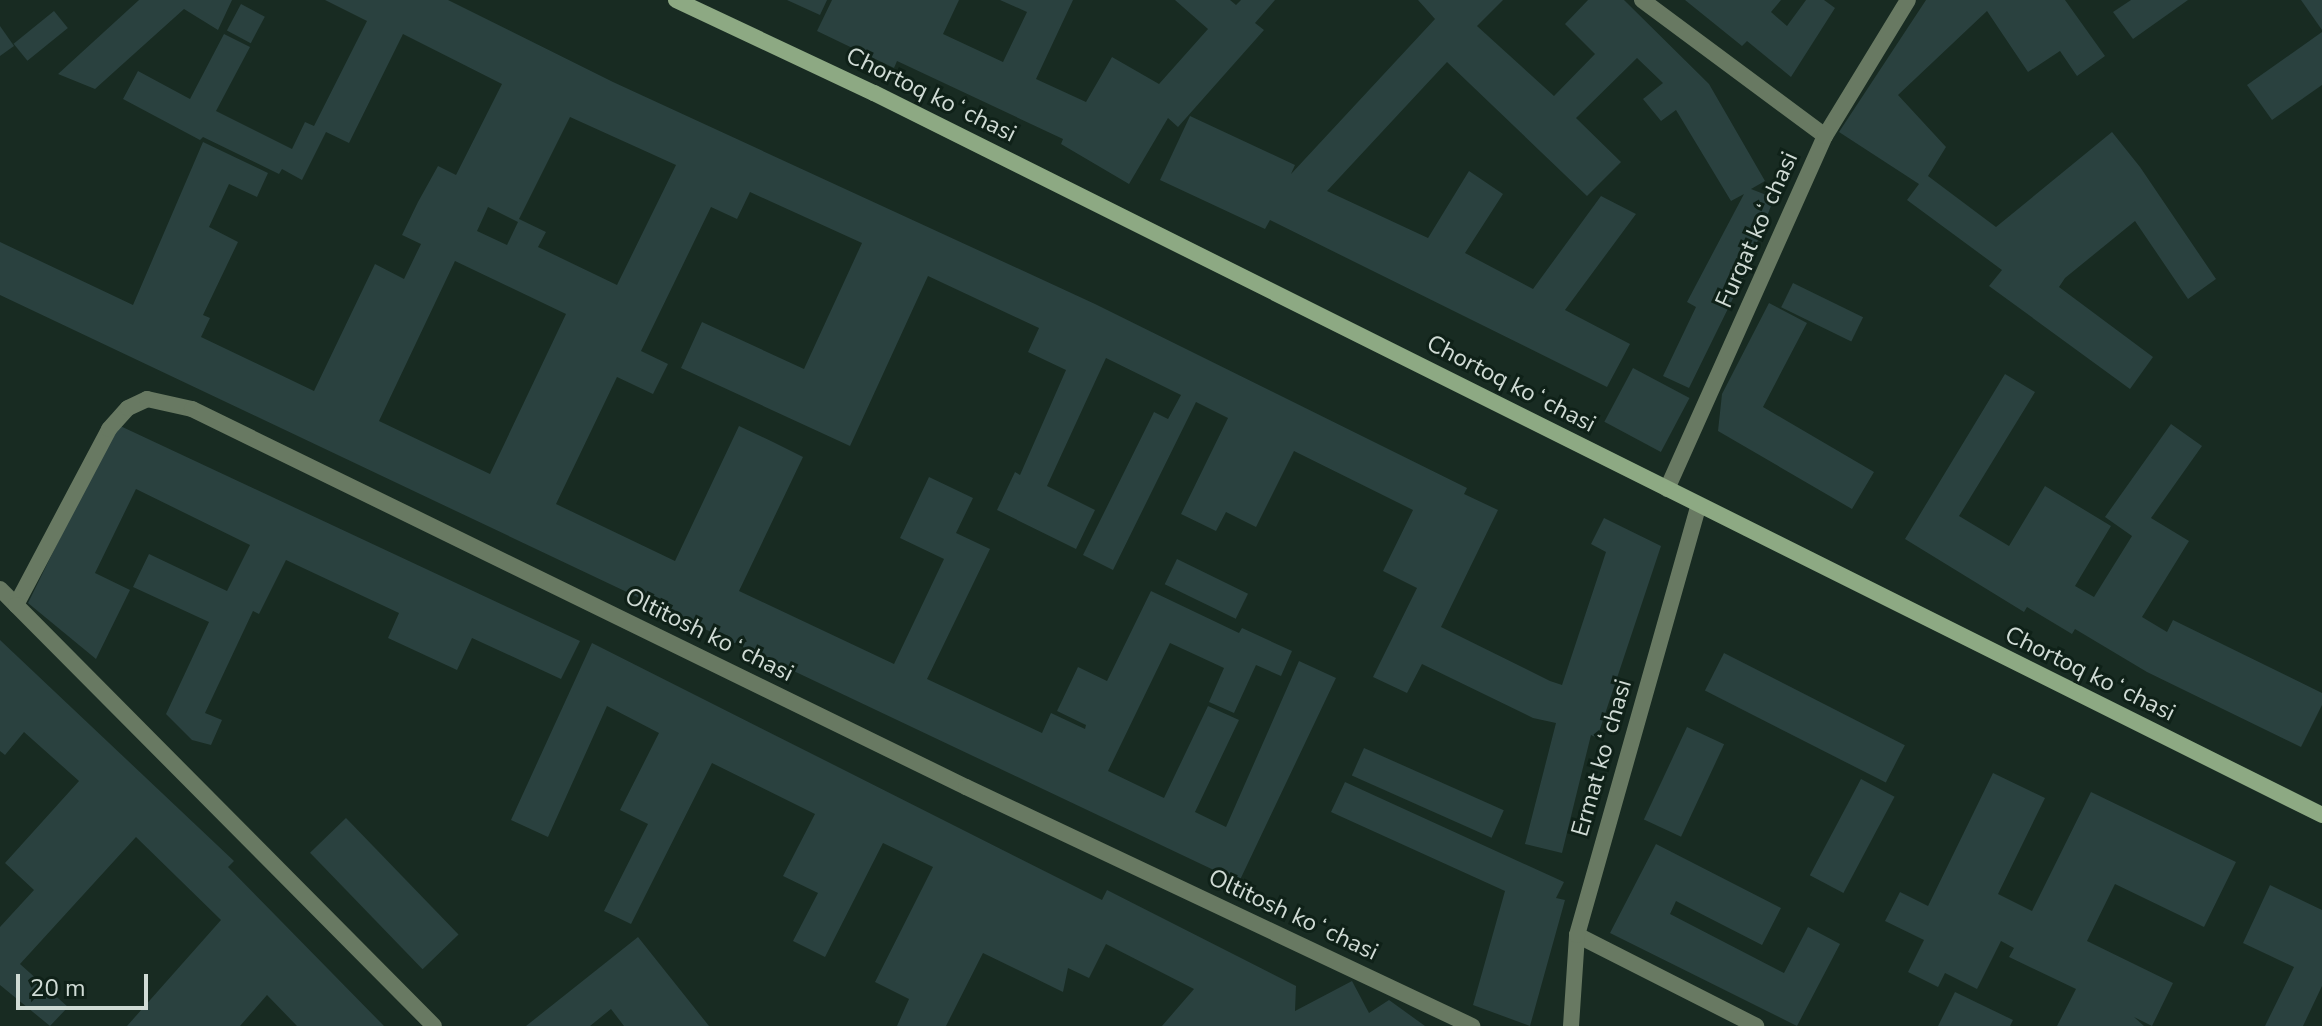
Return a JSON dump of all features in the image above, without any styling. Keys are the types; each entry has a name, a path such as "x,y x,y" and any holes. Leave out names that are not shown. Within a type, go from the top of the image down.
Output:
{"main road":[{"name":"Chortoq koʻchasi","path":"676,0 874,93 1698,507 2322,815"}],"street":[{"path":"1642,0 1825,136"},
{"name":"Furqat koʻchasi","path":"1667,489 1825,136 1908,0"},
{"name":"Oltitosh koʻchasi","path":"16,605 109,429 128,408 147,399 192,409 966,787 1472,1026"},
{"name":"Ermat koʻchasi","path":"1571,1026 1577,935 1698,507"},
{"path":"0,589 434,1026"},
{"path":"1577,935 1756,1026"}],"building":[{"path":"139,0 232,0 218,30 184,9 95,89 58,74"},
{"path":"325,0 448,0 613,82 1095,304 1467,488 1464,494 1498,510 1441,627 1550,681 1562,685 1606,552 1591,544 1604,518 1661,546 1597,738 1591,735 1562,853 1525,844 1556,723 1533,718 1422,664 1407,693 1373,677 1417,588 1383,571 1413,510 1294,451 1256,527 1226,512 1216,531 1181,514 1228,418 1196,402 1113,570 1083,555 1154,412 1168,419 1181,395 1106,358 1047,486 1095,510 1076,549 997,510 1015,472 1020,475 1066,370 1028,352 1039,328 928,276 850,446 681,368 702,322 804,369 862,243 750,192 737,219 711,207 641,351 668,364 653,394 617,377 556,504 675,561 739,426 773,442 803,457 739,591 894,664 944,559 900,538 929,477 973,498 956,533 990,549 927,679 1042,733 1051,713 1085,729 1086,725 1057,711 1078,667 1107,681 1151,591 1239,633 1242,628 1292,651 1281,676 1256,665 1234,713 1209,702 1224,668 1170,643 1108,771 1164,798 1208,706 1239,720 1195,812 1226,827 1299,661 1336,678 1239,882 0,295 0,242 133,305 203,142 268,173 257,197 229,184 209,227 238,242 203,315 210,318 201,337 314,391 375,264 404,279 421,244 402,235 418,202 438,166 456,175 502,84 403,34 349,143 326,132 302,180 282,169 279,174 203,137 200,140 123,99 138,71 190,99 224,34 250,47 216,111 292,149 305,122 314,126 367,21","holes":["570,117 676,165 617,285 538,247 546,232 519,219","488,207 518,222 507,245 477,231","455,261 566,314 490,474 379,421"]},
{"path":"787,0 827,0 820,15"},
{"path":"832,0 959,0 943,34 1003,62 1027,12 1000,0 1073,0 1036,79 1086,102 1112,57 1159,84 1208,29 1175,0 1230,0 1236,5 1241,0 1275,0 1255,23 1264,30 1178,127 1168,118 1129,184 1061,144 1063,139 897,61 894,68 817,31"},
{"path":"1418,0 1503,0 1477,26 1554,96 1595,54 1565,24 1588,0 1624,0 1709,84 1765,181 1751,189 1774,198 1745,274 1689,388 1663,376 1696,307 1687,302 1744,194 1731,201 1676,110 1661,121 1643,99 1663,83 1637,58 1576,118 1621,162 1587,196 1447,62 1327,191 1428,238 1469,171 1503,194 1465,253 1533,289 1601,196 1636,214 1565,310 1630,344 1607,387 1270,220 1265,229 1160,180 1190,116 1295,165 1291,174 1435,19"},
{"path":"1685,0 1781,0 1771,12 1787,26 1806,0 1824,0 1835,8 1791,77 1747,41 1742,46"},
{"path":"1926,0 2065,0 2105,56 2077,76 2060,51 2028,72 1987,11 1898,95 1946,147 1928,176 1996,227 2112,132 2140,167 2216,279 2188,299 2135,221 2065,278 2059,287 2153,357 2130,389 1989,286 2002,270 1907,200 1919,184 1839,132"},
{"path":"2131,0 2188,0 2133,39 2113,12"},
{"path":"2301,0 2322,0 2322,30"},
{"path":"241,4 265,17 251,43 227,30"},
{"path":"54,11 68,28 27,61 14,44"},
{"path":"0,26 14,46 0,56"},
{"path":"2322,32 2322,85 2272,120 2247,85"},
{"path":"1793,283 1863,317 1851,341 1781,307"},
{"path":"1769,303 1807,323 1763,407 1874,472 1852,509 1718,431 1722,394"},
{"path":"1633,368 1690,398 1661,452 1604,422"},
{"path":"2005,374 2035,392 1959,516 2009,546 2045,486 2111,526 2075,586 2094,597 2132,536 2105,517 2171,424 2202,446 2151,518 2189,541 2142,617 2167,632 2173,620 2322,693 2322,705 2301,747 2147,672 2075,629 2072,634 2027,607 2024,612 1905,539"},
{"path":"116,424 580,641 561,679 472,638 457,670 388,638 399,613 286,560 259,614 253,611 205,713 222,720 211,745 192,740 166,714 209,622 133,587 149,554 227,591 250,545 136,489 95,573 130,590 96,659 28,603"},
{"path":"1177,559 1248,594 1236,619 1165,584"},
{"path":"0,640 234,861 228,867 384,1026 297,1026 267,995 240,1026 127,1026 221,920 136,837 20,964 68,1007 50,1026 0,985 0,927 34,890 5,863 79,781 24,732 5,755 0,751"},
{"path":"592,643 1102,900 1107,890 1296,986 1295,1011 1352,981 1369,1013 1389,1000 1425,1026 1162,1026 1194,989 1106,944 1089,978 1068,968 1063,992 983,953 946,1026 897,1026 909,999 875,982 933,867 883,843 825,957 793,941 818,893 783,876 815,814 712,763 631,924 604,911 648,824 620,810 659,733 607,706 548,837 511,820"},
{"path":"1724,653 1905,745 1886,783 1705,690"},
{"path":"1687,727 1724,744 1681,837 1644,819"},
{"path":"1364,748 1504,810 1492,838 1352,775"},
{"path":"1993,773 2045,798 1998,894 2032,911 2091,792 2236,862 2204,927 2115,884 2087,941 2173,983 2152,1026 2134,1017 2144,1026 2057,1026 2076,989 2009,957 2014,948 2001,941 1977,989 1945,973 1938,987 1908,972 1924,940 1885,921 1900,892 1928,906"},
{"path":"1861,779 1895,797 1843,893 1810,875"},
{"path":"1345,782 1564,882 1556,898 1565,900 1530,1026 1473,1005 1505,891 1331,812"},
{"path":"346,818 459,935 423,969 310,853"},
{"path":"1656,844 1781,908 1762,945 1676,901 1670,914 1784,973 1808,927 1840,944 1797,1026 1610,933"},
{"path":"2270,885 2322,910 2322,986 2303,1026 2265,1026 2294,967 2243,943"},
{"path":"638,937 709,1026 624,1026 611,1009 590,1026 526,1026"},
{"path":"1955,992 2013,1020 2010,1026 1938,1026"}]}
